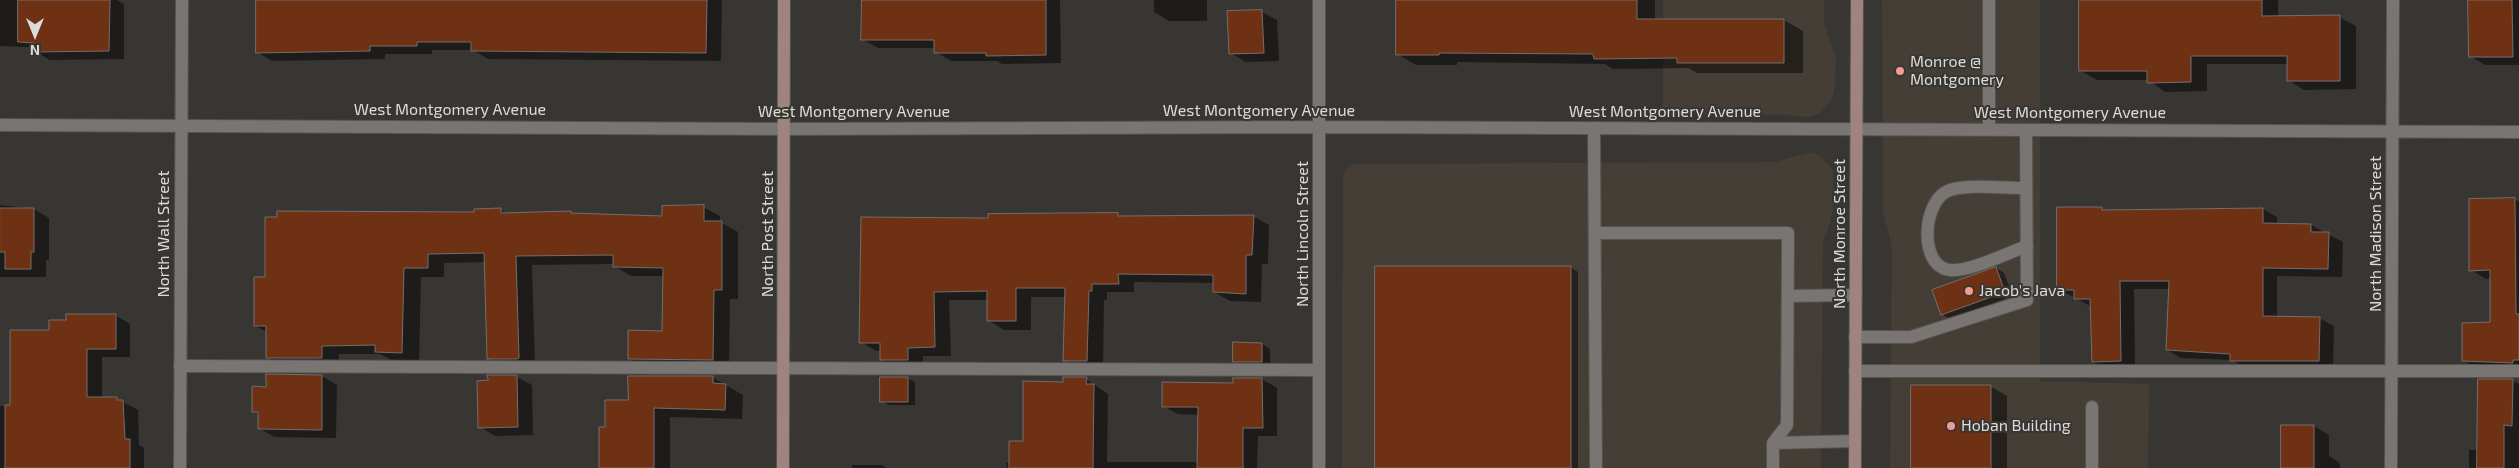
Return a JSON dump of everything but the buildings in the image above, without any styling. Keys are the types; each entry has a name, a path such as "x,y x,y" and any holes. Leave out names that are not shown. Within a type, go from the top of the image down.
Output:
{"main road":[{"name":"North Post Street","path":"783,468 784,0"},
{"name":"North Monroe Street","path":"1855,468 1857,0"}],"street":[{"name":"North Wall Street","path":"180,468 182,0"},
{"name":"North Lincoln Street","path":"1319,0 1319,468"},
{"path":"1989,0 1989,129"},
{"name":"North Madison Street","path":"2391,468 2393,0"},
{"name":"West Montgomery Avenue","path":"0,125 785,129 1319,127 2519,132"},
{"path":"1594,128 1596,468"},
{"path":"1855,337 1911,337 2027,300 2026,130"},
{"path":"2026,188 1948,191 1934,202 1928,217 1929,253 1936,264 1949,270 1962,269 2027,246"},
{"path":"1595,233 1788,233 1787,425 1773,443 1773,468"},
{"path":"1788,296 1856,295"},
{"path":"180,366 1319,370"},
{"path":"1855,371 2519,371"},
{"path":"2092,407 2092,468"},
{"path":"1773,443 1855,441"}],"shaded area":[{"path":"1663,0 1824,0 1824,23 1836,58 1835,87 1832,99 1819,114 1807,117 1787,115 1663,114"},
{"path":"1882,0 2040,0 2040,381 2149,384 2148,468 1890,468 1892,246 1883,213"},
{"path":"1812,152 1821,157 1833,170 1834,204 1828,230 1823,241 1821,468 1342,468 1343,181 1345,170 1352,164 1775,162"}],"place":[{"name":"Monroe @ Montgomery","path":"1900,71"},
{"name":"Jacob's Java","path":"1969,291"},
{"name":"Hoban Building","path":"1951,426"}]}
